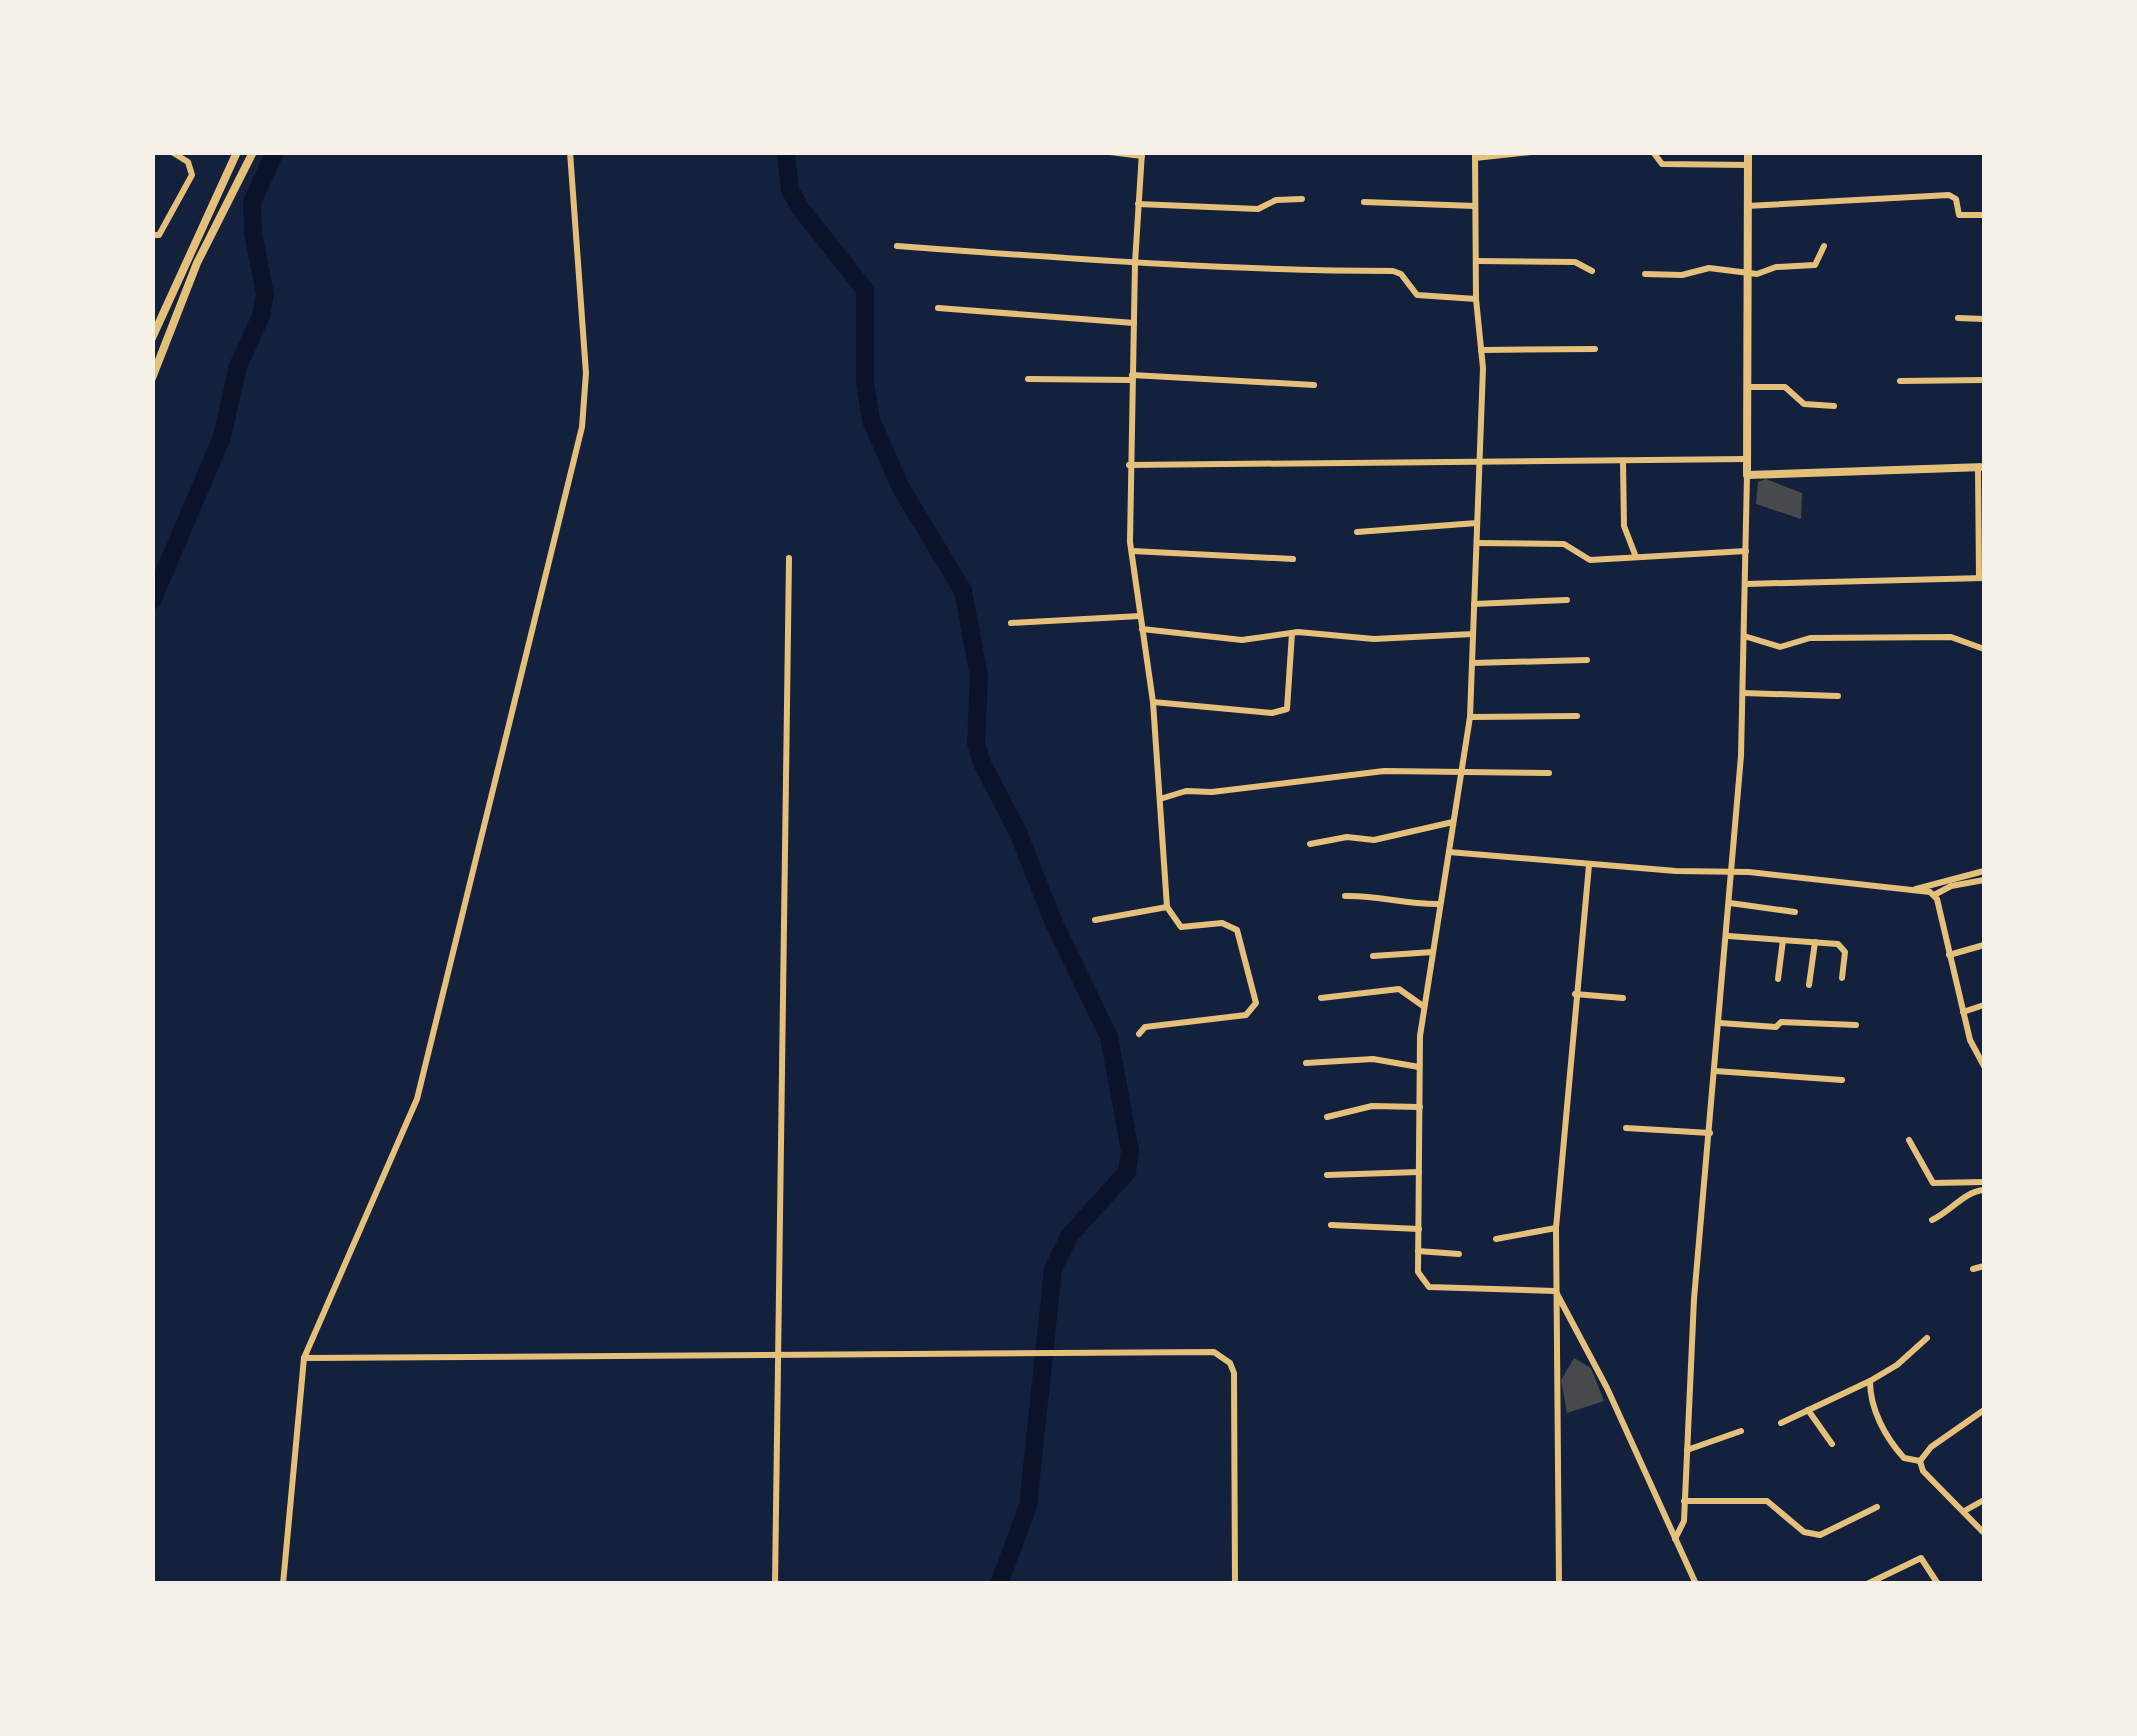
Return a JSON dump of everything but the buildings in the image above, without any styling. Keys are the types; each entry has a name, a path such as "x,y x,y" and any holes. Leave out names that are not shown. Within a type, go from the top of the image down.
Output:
{"street":[{"path":"152,235 159,235 170,222 190,181 188,162 172,152"},
{"path":"152,338 237,152"},
{"path":"152,378 197,263 252,152"},
{"path":"283,1584 304,1358 418,1099 582,426 586,373 570,152"},
{"path":"1110,152 1142,154 1132,378 1132,551 1153,702 1168,908 1182,926 1222,923 1238,930 1256,1008 1246,1016 1145,1027 1138,1034"},
{"path":"1531,152 1475,155 1480,465 1470,717 1424,1007 1418,1068 1419,1278 1429,1288 1555,1291 1565,1301 1696,1584"},
{"path":"1653,152 1662,164 1748,165"},
{"path":"1674,1539 1683,1530 1743,694 1748,152"},
{"path":"1748,206 1949,195 1956,200 1959,215 1984,215"},
{"path":"1138,204 1258,208 1276,200 1302,199"},
{"path":"1364,202 1475,206"},
{"path":"897,246 1135,263 1219,264 1254,271 1393,271 1401,274 1417,295 1476,299"},
{"path":"1646,274 1682,275 1710,268 1747,274 1815,265 1824,246"},
{"path":"1476,260 1574,262 1592,272"},
{"path":"938,308 1134,323"},
{"path":"1958,318 1984,318"},
{"path":"1481,350 1595,350"},
{"path":"1028,379 1132,378 1314,385"},
{"path":"1900,381 1984,380"},
{"path":"1747,387 1785,387 1804,404 1834,406"},
{"path":"1130,465 1480,465 1747,459"},
{"path":"1623,462 1624,526 1636,558"},
{"path":"1745,584 1981,578 1981,467 1747,475"},
{"path":"1357,532 1477,523"},
{"path":"1476,544 1561,544 1590,560 1746,551"},
{"path":"1132,551 1293,559"},
{"path":"776,1584 789,558"},
{"path":"1474,604 1567,600"},
{"path":"1012,623 1140,616"},
{"path":"1142,628 1242,640 1292,633 1374,639 1473,634"},
{"path":"1153,702 1272,713 1287,709 1292,633"},
{"path":"1744,636 1780,647 1810,638 1951,637 1984,649"},
{"path":"1472,663 1587,660"},
{"path":"1743,694 1838,696"},
{"path":"1470,717 1577,716"},
{"path":"1160,799 1186,791 1212,792 1384,771 1549,774"},
{"path":"1310,844 1347,837 1374,840 1454,822"},
{"path":"1449,852 1589,865 1732,872 1914,889 1934,895 1952,886 1984,880"},
{"path":"1558,1584 1556,1228 1589,865"},
{"path":"1914,889 1984,872"},
{"path":"1934,895 1970,1040 1984,1066"},
{"path":"1345,896 1376,896 1404,905 1440,904"},
{"path":"1730,903 1796,912"},
{"path":"1094,920 1168,908"},
{"path":"1728,936 1844,948 1842,978"},
{"path":"1778,979 1783,940"},
{"path":"1809,985 1815,942"},
{"path":"1950,954 1984,945"},
{"path":"1373,956 1433,952"},
{"path":"1321,998 1399,988 1424,1007"},
{"path":"1575,994 1622,998"},
{"path":"1963,1012 1984,1005"},
{"path":"1720,1022 1776,1028 1781,1022 1856,1025"},
{"path":"1306,1062 1373,1059 1418,1068"},
{"path":"1715,1072 1842,1080"},
{"path":"1327,1116 1372,1106 1420,1107"},
{"path":"1626,1128 1710,1133"},
{"path":"1909,1140 1933,1183 1984,1186"},
{"path":"1327,1175 1420,1172"},
{"path":"1932,1220 1984,1186"},
{"path":"1331,1225 1419,1230"},
{"path":"1496,1239 1556,1228"},
{"path":"1418,1251 1458,1254"},
{"path":"1973,1269 1984,1266"},
{"path":"1781,1422 1870,1381 1928,1338"},
{"path":"304,1358 1214,1352 1230,1364 1235,1584"},
{"path":"1870,1381 1876,1414 1894,1446 1904,1458 1920,1461 1930,1478 1984,1532"},
{"path":"1808,1410 1832,1444"},
{"path":"1920,1461 1932,1447 1984,1410"},
{"path":"1687,1450 1741,1431"},
{"path":"1684,1501 1760,1500 1810,1534 1820,1534 1877,1507"},
{"path":"1966,1510 1984,1500"},
{"path":"1867,1584 1921,1558 1938,1584"}],"waterway":[{"path":"152,601 222,437 238,366 261,316 265,294 253,233 252,202 275,152"},
{"path":"786,152 790,190 865,290 865,383 871,420 901,488 963,591 979,676 976,743 982,763 1018,832 1053,921 1109,1037 1130,1151 1127,1172 1070,1235 1053,1269 1028,1506 999,1584"}]}
